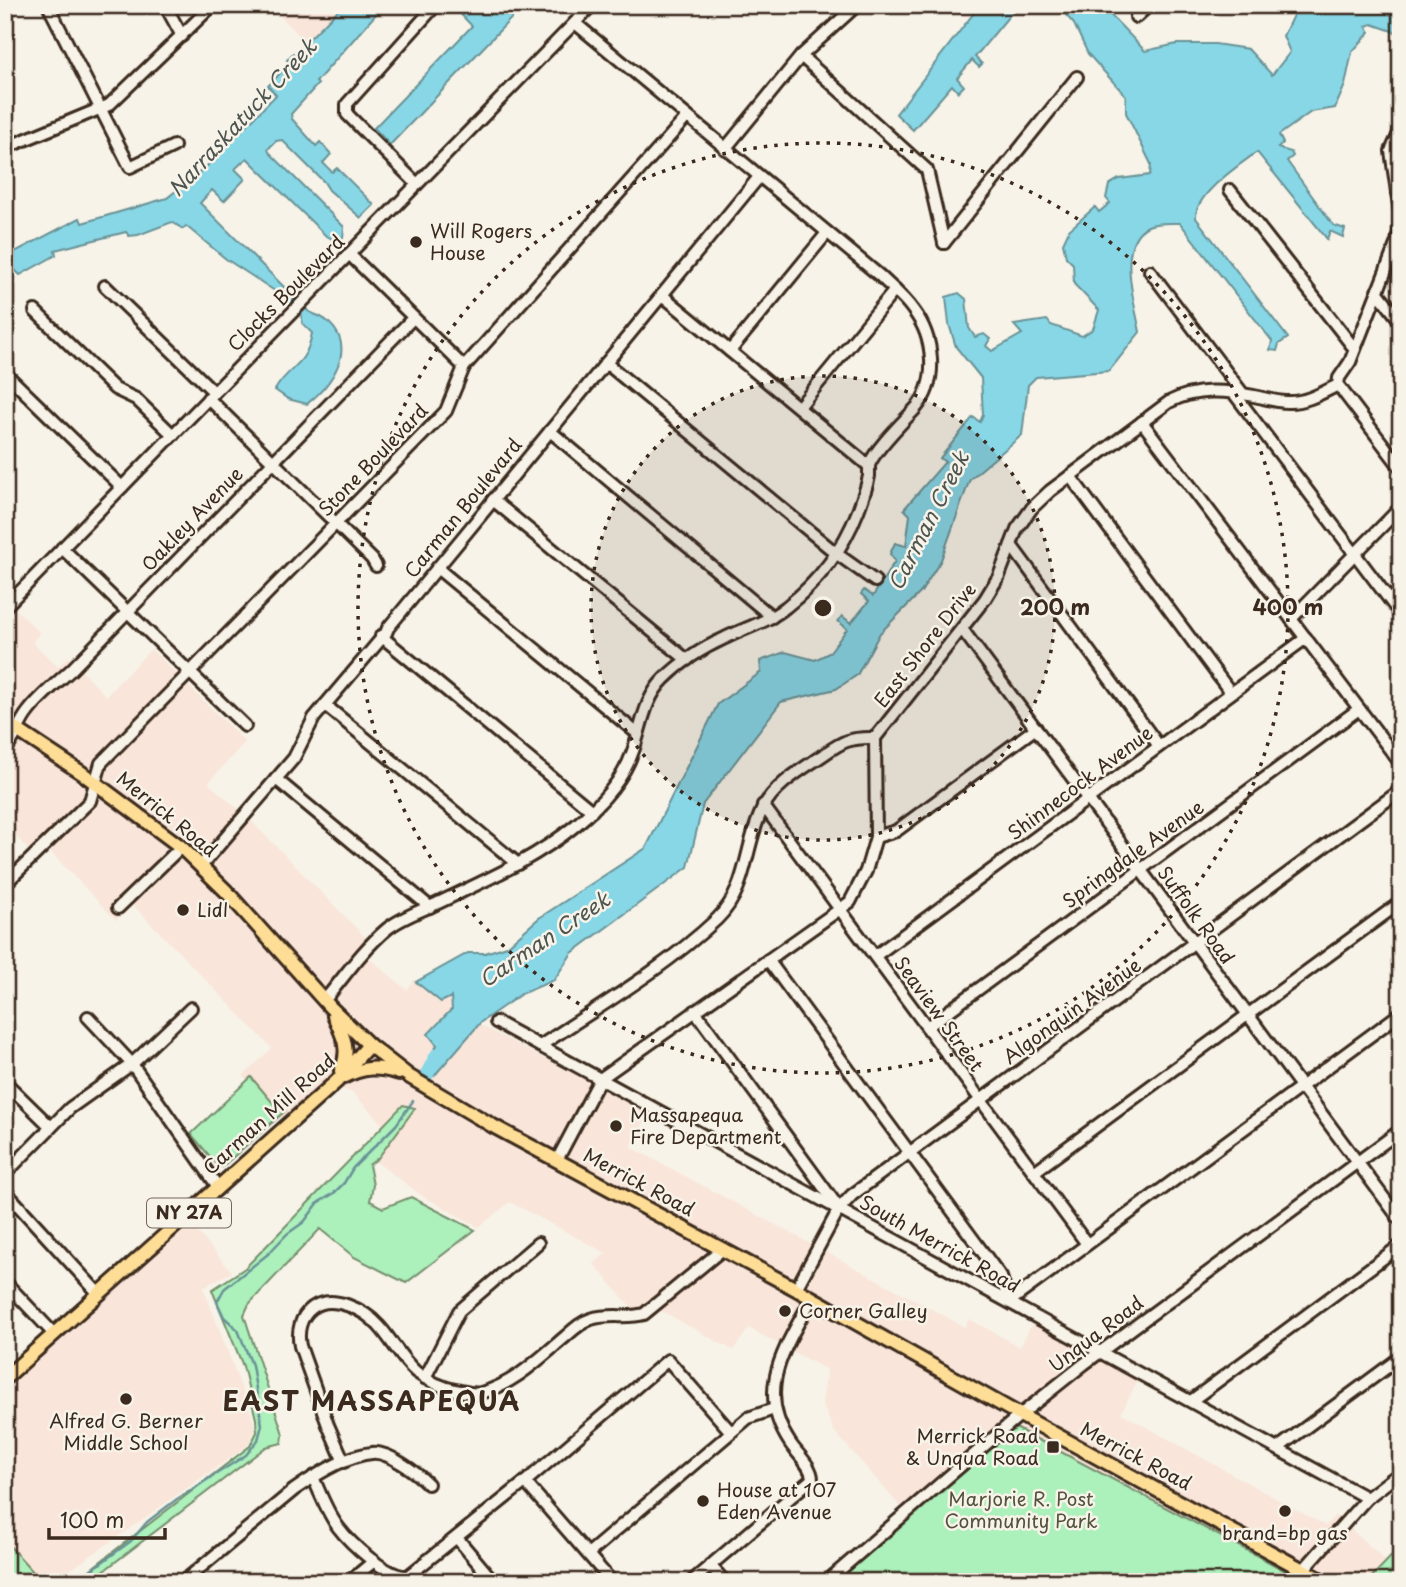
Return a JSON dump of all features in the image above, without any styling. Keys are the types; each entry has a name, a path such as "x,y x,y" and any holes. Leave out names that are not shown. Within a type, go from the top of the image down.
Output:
{"main road":[{"name":"Merrick Road","path":"5,722 18,728 95,782 202,865 327,1004 369,1045 410,1077 441,1097 796,1289 1325,1582"},
{"path":"327,1004 344,1036 347,1052 337,1081"},
{"name":"Carman Mill Road","path":"5,1378 337,1081 369,1045"},
{"path":"337,1081 361,1069 373,1067 410,1077"}],"street":[{"path":"48,5 130,167 174,146"},
{"path":"165,5 183,36"},
{"path":"5,148 115,101 213,5"},
{"path":"417,184 347,114 346,104 436,5"},
{"name":"Clocks Boulevard","path":"5,607 592,5"},
{"path":"726,149 801,56 857,5"},
{"path":"1136,17 1149,5"},
{"path":"327,1004 387,929 409,915 518,864 562,836 592,811 628,766 643,715 652,695 663,680 687,660 725,637 772,617 810,587 837,554 858,511 869,476 869,466 894,431 918,406 929,381 931,354 926,333 913,309 895,290 575,23"},
{"path":"801,56 927,170 944,243 1077,77"},
{"name":"Stone Boulevard","path":"5,884 90,801 101,763 446,411 464,367 687,117"},
{"path":"1401,129 1391,151 1400,228 1350,362 1338,384 1401,468"},
{"path":"1391,161 1401,174"},
{"name":"Carman Boulevard","path":"202,865 295,758 314,718 759,177"},
{"path":"1230,190 1354,348"},
{"path":"730,351 827,233"},
{"path":"349,254 464,367"},
{"path":"1150,271 1401,615"},
{"path":"105,286 272,462 372,559 376,566"},
{"path":"799,407 895,290"},
{"path":"1377,291 1401,322"},
{"path":"662,295 869,466"},
{"path":"35,310 115,389 136,399 173,435"},
{"name":"Oakley Avenue","path":"5,750 29,710 72,669 413,317"},
{"path":"606,363 837,554 875,581"},
{"path":"5,373 122,487"},
{"name":"East Shore Drive","path":"557,1160 600,1079 850,902 866,871 876,837 875,738 995,584 1017,529 1032,508 1070,476 1181,396 1194,392 1238,393 1292,402 1314,397 1338,384"},
{"path":"1142,422 1401,764"},
{"path":"550,431 772,617"},
{"path":"1070,476 1231,693"},
{"path":"493,500 687,660"},
{"path":"1291,619 1401,507"},
{"path":"1011,545 1160,746"},
{"path":"62,548 245,726"},
{"path":"437,568 638,734"},
{"name":"Suffolk Road","path":"962,629 1401,1222"},
{"path":"381,636 592,811"},
{"name":"Shinnecock Avenue","path":"875,956 1306,638"},
{"path":"325,705 518,864"},
{"name":"Springdale Avenue","path":"927,1027 1359,709"},
{"path":"876,837 896,831 1036,728"},
{"path":"540,1046 649,972 719,917 731,902 741,882 763,806 798,771 846,740 856,737 875,738"},
{"path":"276,779 430,907"},
{"name":"Algonquin Avenue","path":"796,1289 839,1209 852,1195 1401,790"},
{"name":"Seaview Street","path":"763,806 1087,1244"},
{"path":"118,908 181,847"},
{"path":"1034,1172 1401,902"},
{"path":"768,960 1002,1277 1009,1302 1401,1013"},
{"path":"5,1174 70,1108 132,1064 191,1008"},
{"path":"695,1011 839,1209"},
{"path":"88,1017 132,1064 218,1187"},
{"name":"South Merrick Road","path":"496,1022 1367,1497"},
{"path":"5,1082 51,1127"},
{"name":"Unqua Road","path":"826,1582 1020,1415 1100,1352 1401,1130"},
{"path":"5,1191 99,1294"},
{"path":"425,1378 459,1311 538,1243"},
{"path":"1191,1401 1401,1245"},
{"path":"344,1462 300,1346 299,1332 306,1314 318,1304 338,1302 364,1314 378,1324 414,1370 425,1378 452,1389 480,1394 517,1376 590,1319 605,1315 633,1317 644,1314 723,1249"},
{"path":"5,1282 54,1334"},
{"path":"691,1582 810,1482 813,1476 788,1441 774,1409 775,1382 780,1360 812,1298"},
{"path":"1278,1448 1401,1357"},
{"path":"313,1477 337,1525 374,1561 392,1574 408,1576 525,1482 668,1360 731,1432"},
{"path":"587,1554 748,1418 774,1409"},
{"path":"183,1582 293,1490 344,1462 373,1452 385,1455 428,1483"},
{"path":"1304,1569 1367,1497 1401,1472"},
{"path":"525,1482 612,1582"},
{"path":"457,1538 494,1582"},
{"path":"349,1582 374,1561"},
{"path":"710,1565 724,1582"}],"shaded area":[{"path":"269,5 281,5 285,9 289,5 343,5 306,42"},
{"path":"5,599 40,633 32,642 58,667 68,657 106,696 151,649 245,742 208,783 244,814 370,942 361,951 407,990 415,980 441,1002 451,996 452,1009 437,1045 435,1075 478,1024 649,1113 631,1147 965,1327 969,1319 1020,1347 1035,1318 1140,1376 1121,1413 1326,1526 1335,1515 1386,1561 1367,1582 1301,1582 1282,1569 908,1515 834,1431 822,1403 827,1370 749,1328 733,1350 660,1310 653,1301 637,1314 594,1264 606,1253 510,1202 479,1227 424,1197 364,1153 388,1130 353,1093 342,1089 331,1077 284,1121 243,1076 272,1048 133,905 116,920 40,841 30,851 5,825"},
{"name":"Alfred G. Berner Middle School","path":"182,1214 232,1272 203,1287 255,1430 247,1446 53,1582 5,1582 5,1372"}],"green space":[{"path":"251,1077 277,1108 285,1111 222,1167 218,1166 191,1134"},
{"path":"403,1105 415,1108 378,1158 369,1165 373,1185 370,1201 383,1208 411,1197 475,1230 406,1283 354,1257 320,1229 249,1304 244,1315 283,1434 282,1443 266,1447 89,1582 74,1582 250,1446 257,1432 256,1419 243,1366 212,1290 245,1268"},
{"name":"Marjorie R. Post Community Park","path":"1012,1426 1282,1569 1301,1582 831,1582"},
{"path":"5,1541 36,1575 28,1582 5,1582"},
{"path":"1401,1546 1401,1582 1367,1582"}],"water":[{"path":"343,5 384,5 291,114 292,119 316,146 320,142 331,154 323,163 332,172 337,168 374,205 361,218 329,190 282,140 276,141 268,149 269,152 344,227 343,238 334,240 325,235 247,158 235,169 245,179 224,201 212,190 200,203 308,311 325,319 336,332 341,343 338,366 325,387 307,404 288,399 275,390 306,353 312,333 302,323 302,316 281,295 226,259 186,226 183,229 172,222 138,235 129,236 126,232 55,250 56,255 20,275 15,270 5,276 5,257 80,218 82,223 167,198 207,166 276,95 268,86 290,63 287,60 293,53 297,56 308,44 306,42"},
{"path":"452,5 524,5 390,145 374,128 472,26"},
{"path":"980,5 1018,5 975,57 982,64 979,67 972,60 957,78 964,86 958,92 952,85 913,130 896,114"},
{"path":"1057,5 1101,5 1145,51 1177,44 1215,44 1248,49 1272,75 1290,52 1283,36 1298,5 1401,5 1401,34 1372,24 1366,26 1370,32 1352,52 1345,85 1335,108 1311,112 1279,135 1283,143 1278,148 1291,152 1293,156 1287,161 1333,225 1345,229 1343,237 1330,231 1327,239 1257,152 1219,181 1197,209 1196,218 1288,338 1279,344 1277,351 1270,350 1272,341 1180,223 1151,225 1138,234 1132,245 1130,274 1140,332 1109,371 1036,377 1028,385 1022,435 970,479 941,560 921,592 880,633 857,675 836,689 781,702 703,804 688,867 572,953 554,980 521,994 481,1022 434,1076 424,1068 437,1045 428,1034 452,1009 451,997 441,1002 416,982 468,953 485,953 507,946 539,918 646,848 718,704 761,672 760,661 785,652 815,660 829,653 847,629 838,621 842,616 851,623 869,601 861,594 864,590 873,596 895,561 890,554 895,543 906,546 910,515 904,509 945,462 940,458 973,417 980,422 983,415 981,378 956,347 949,324 946,297 959,293 966,299 969,328 975,337 984,334 990,339 986,346 992,351 1022,334 1014,325 1047,320 1051,325 1082,336 1093,329 1099,310 1074,284 1073,264 1066,257 1063,243 1069,230 1095,207 1099,212 1110,203 1106,198 1109,185 1119,179 1150,175 1151,164 1126,113 1126,96 1088,54 1074,24"}],"waterway":[{"name":"Carman Creek","path":"425,1078 437,1055"},
{"name":"Carman Creek","path":"81,1582 90,1571 131,1541 147,1522 177,1499 246,1455 258,1440 262,1425 252,1365 238,1330 224,1317 217,1302 224,1289 268,1254 287,1234 304,1222 319,1202 333,1194 344,1183 353,1168 396,1125 413,1101"}],"place":[{"name":"Will Rogers House","path":"416,242"},
{"name":"Lidl","path":"183,910"},
{"name":"Massapequa Fire Department","path":"616,1126"},
{"name":"Corner Galley","path":"785,1311"},
{"name":"Alfred G. Berner Middle School","path":"126,1399"},
{"name":"Merrick Road & Unqua Road","path":"1053,1447"},
{"name":"House at 107 Eden Avenue","path":"703,1501"},
{"name":"brand=bp gas","path":"1285,1511"}],"district":[{"name":"EAST MASSAPEQUA","path":"372,1402"}],"water label":[{"name":"Narraskatuck Creek","path":"243,118"}]}
